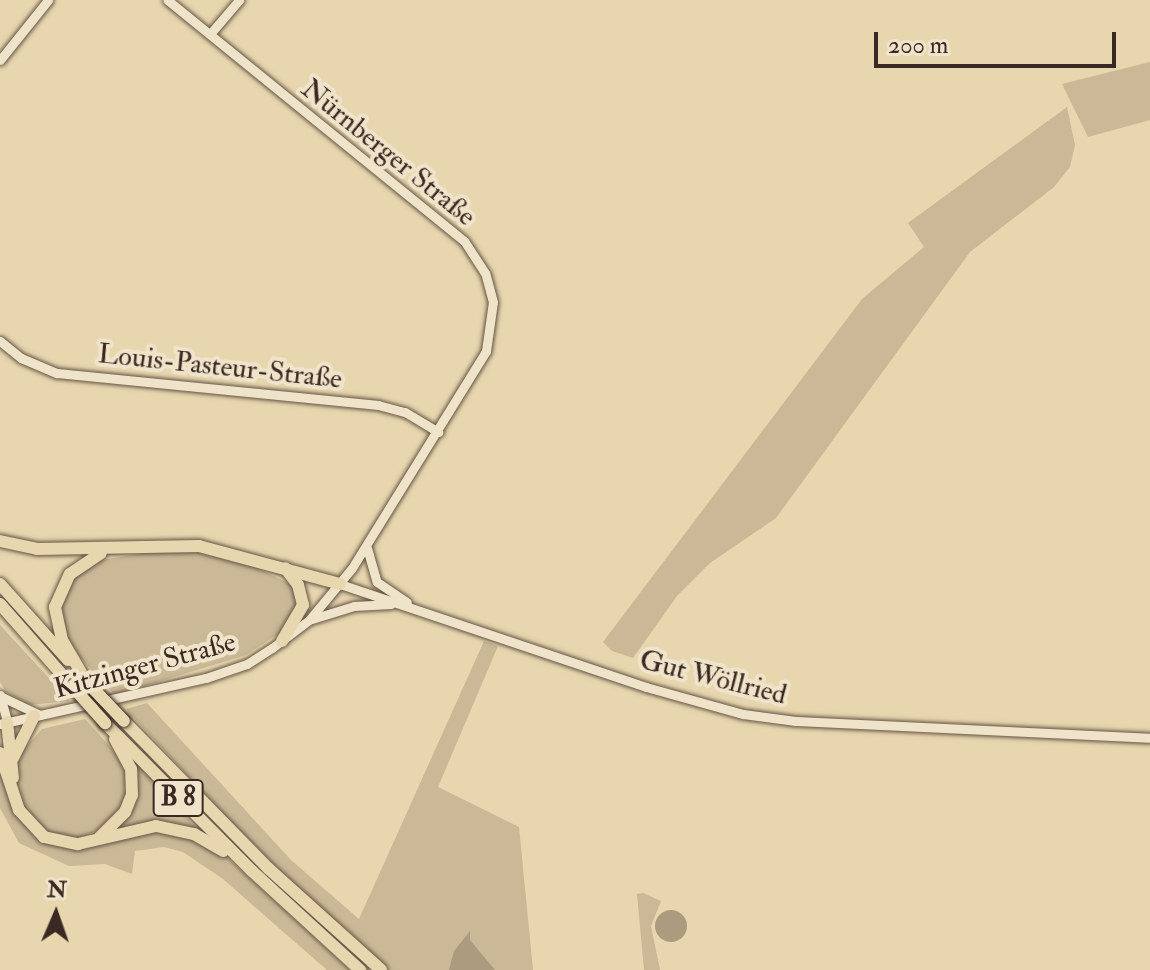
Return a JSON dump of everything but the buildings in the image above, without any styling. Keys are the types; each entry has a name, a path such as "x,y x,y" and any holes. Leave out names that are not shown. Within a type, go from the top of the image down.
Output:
{"highway":[{"path":"0,541 37,549 199,546 340,584"},
{"path":"86,681 58,631 57,596 79,564 111,549"},
{"path":"282,641 303,605 298,585 285,568"},
{"name":"B 8","path":"0,584 86,681 269,869 381,970"},
{"name":"B 8","path":"0,604 105,723 252,871 360,970"},
{"path":"12,761 37,716"},
{"path":"4,723 12,761 14,794"},
{"path":"95,840 115,824 132,795 131,769 105,723"},
{"path":"0,753 14,794 30,827 44,837 78,844 136,829 176,828 212,844 252,871"}],"street":[{"path":"0,60 48,0"},
{"name":"Nürnberger Straße","path":"167,0 446,225 480,264 493,302 486,351 367,546 340,584"},
{"path":"210,34 239,0"},
{"name":"Louis-Pasteur-Straße","path":"0,341 21,358 57,373 378,405 405,412 438,432"},
{"path":"367,546 377,582 427,613"},
{"path":"340,584 427,613"},
{"name":"Kitzinger Straße","path":"4,723 219,674 254,660 309,620 340,584"},
{"path":"309,620 354,606 398,603"},
{"name":"Gut Wöllried","path":"427,613 743,714 796,721 967,726 1150,738"},
{"path":"1,696 37,716"},
{"path":"1,696 4,723"}],"shaded area":[{"path":"1150,62 1150,120 1088,137 1062,84"},
{"path":"1067,107 1075,145 1070,167 1054,187 970,252 776,518 710,563 677,596 633,658 612,651 603,642 862,299 924,247 908,223"},
{"path":"158,551 199,553 257,568 292,585 299,604 288,627 246,655 115,695 66,642 57,615 64,587 95,561"},
{"path":"0,625 70,701 28,705 6,692 0,682"},
{"path":"484,641 498,646 438,787 519,827 533,970 388,970 275,870 126,709 147,703 291,860 359,919"},
{"path":"85,719 123,761 128,784 124,804 107,827 76,839 45,832 27,815 17,791 17,757 42,729"},
{"path":"128,752 200,833 176,826 106,835 126,813"},
{"path":"0,768 15,812 41,840 71,849 137,832 173,830 220,851 350,970 327,970 223,879 183,852 164,847 135,851 132,874 105,864 69,866 19,843 0,808"},
{"path":"643,893 661,901 651,926 660,970 644,970 637,894"},
{"path":"671,910 682,915 687,926 682,937 671,942 660,937 655,926 660,915"},
{"path":"470,931 470,940 495,970 449,970 454,951"}]}
